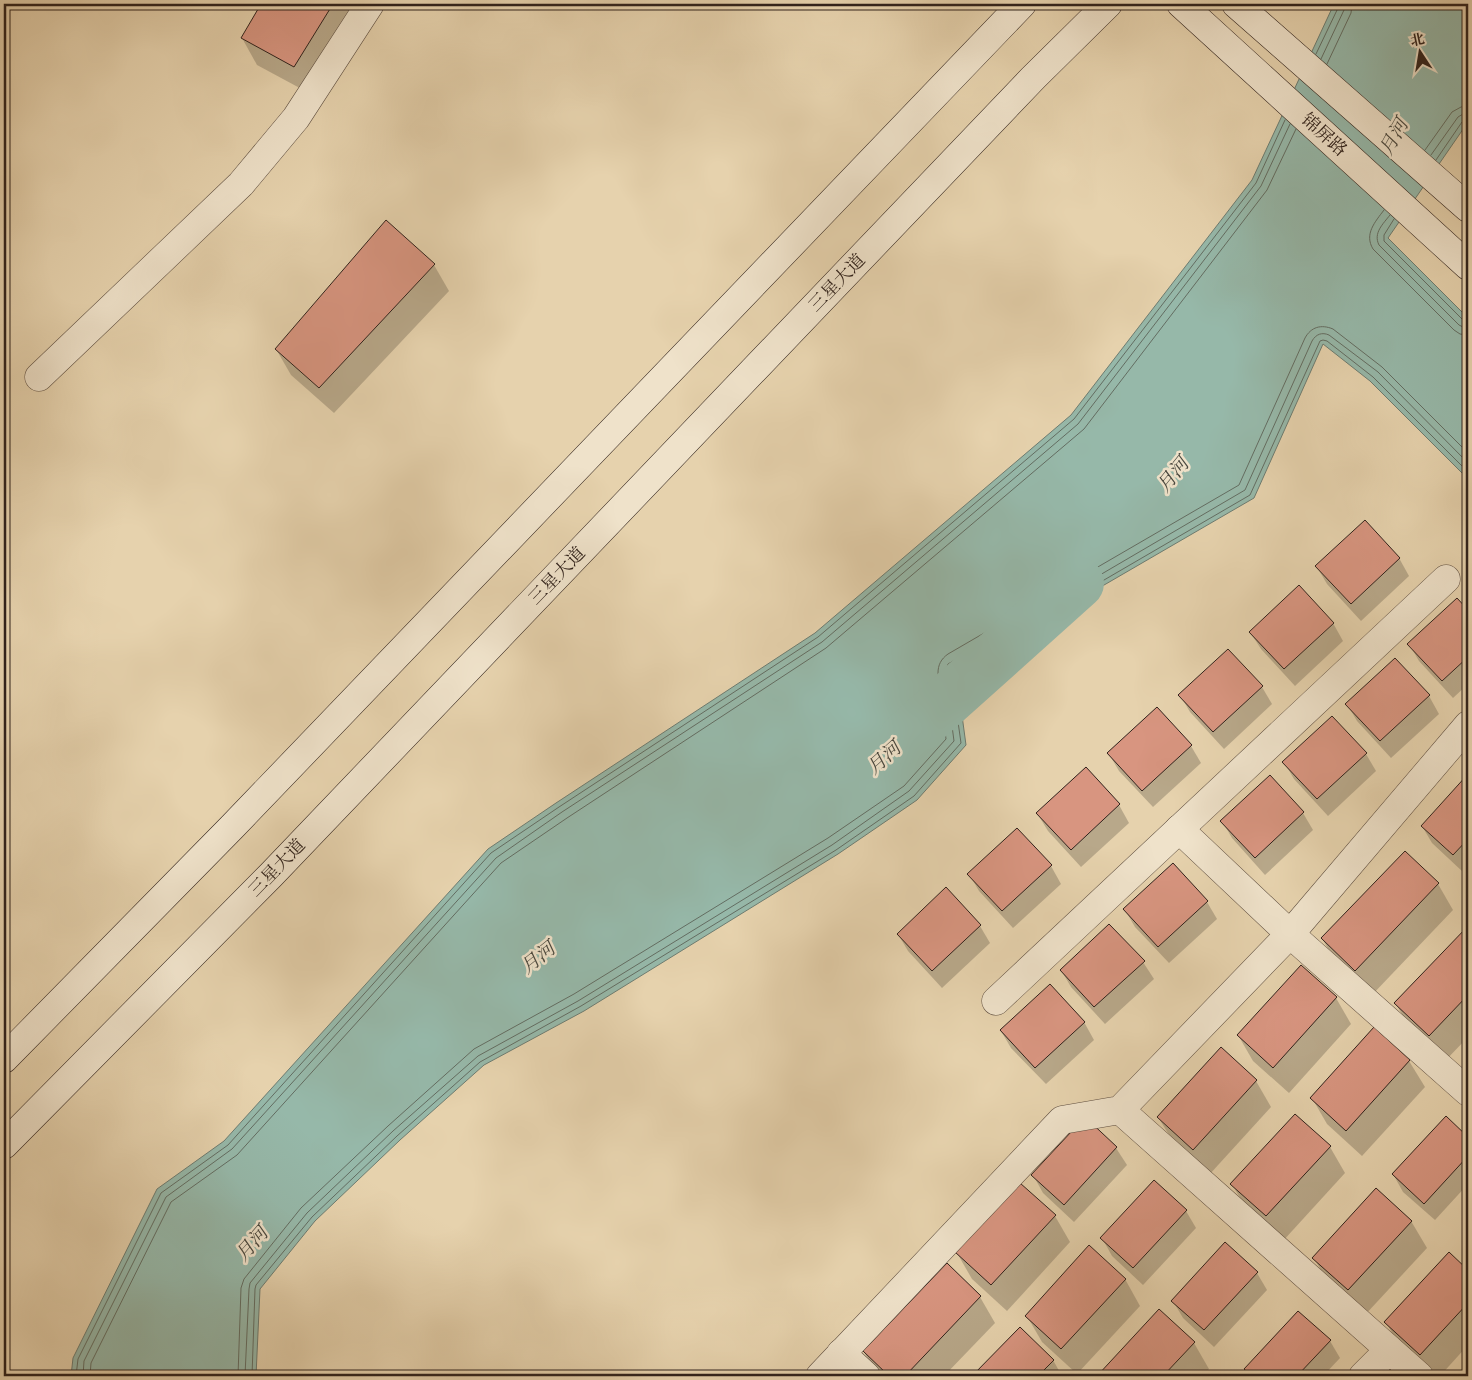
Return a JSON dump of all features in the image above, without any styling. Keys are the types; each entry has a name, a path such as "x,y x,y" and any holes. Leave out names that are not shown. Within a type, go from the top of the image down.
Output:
{"street":[{"path":"39,377 241,184 296,118 370,4"},
{"path":"4,1059 239,820 1022,4"},
{"name":"三星大道","path":"4,1145 272,875 1019,92 1108,4"},
{"name":"锦屏路","path":"1181,4 1468,266"},
{"path":"1236,4 1464,205"},
{"path":"996,1001 1446,579"},
{"path":"820,1376 1062,1120 1120,1110 1290,934 1468,725"},
{"path":"1180,829 1290,934 1468,1092"},
{"path":"1120,1110 1419,1376"},
{"path":"1364,1376 1389,1350"},
{"path":"841,1354 866,1376"}],"water":[{"path":"1334,4 1468,4 1468,122 1388,238 1468,318 1468,479 1370,381 1323,344 1254,498 956,671 966,745 917,800 838,854 584,1011 484,1065 400,1140 315,1221 260,1289 256,1376 71,1376 73,1358 157,1189 224,1141 488,849 815,633 1071,415 1252,180"}],"building":[{"path":"261,4 333,4 294,67 241,38"},
{"path":"386,220 435,264 319,388 275,349"},
{"path":"1365,520 1400,558 1351,604 1315,566"},
{"path":"1299,585 1334,623 1284,669 1249,632"},
{"path":"1457,598 1468,610 1468,657 1442,681 1407,644"},
{"path":"1228,649 1263,686 1213,732 1178,695"},
{"path":"1395,658 1430,695 1380,741 1345,704"},
{"path":"1157,707 1192,745 1142,791 1107,753"},
{"path":"1332,716 1367,753 1317,799 1282,762"},
{"path":"1086,767 1120,804 1071,850 1036,813"},
{"path":"1468,774 1468,839 1453,855 1421,826"},
{"path":"1270,775 1304,812 1255,858 1220,821"},
{"path":"1017,828 1052,865 1002,911 967,874"},
{"path":"1405,851 1439,883 1355,971 1321,938"},
{"path":"1173,863 1208,901 1158,947 1123,909"},
{"path":"946,887 981,925 932,971 897,934"},
{"path":"1109,924 1145,961 1094,1007 1060,970"},
{"path":"1468,926 1468,995 1429,1036 1394,1003"},
{"path":"1301,965 1337,997 1273,1068 1237,1035"},
{"path":"1050,984 1085,1022 1035,1068 1000,1030"},
{"path":"1374,1027 1410,1060 1346,1131 1310,1098"},
{"path":"1221,1047 1257,1080 1193,1150 1157,1117"},
{"path":"1295,1114 1331,1146 1266,1216 1230,1184"},
{"path":"1446,1116 1468,1137 1468,1156 1424,1204 1392,1174"},
{"path":"1085,1117 1117,1147 1064,1205 1031,1175"},
{"path":"1154,1180 1187,1210 1133,1268 1100,1238"},
{"path":"1020,1183 1056,1215 991,1285 955,1252"},
{"path":"1376,1188 1412,1221 1348,1290 1312,1258"},
{"path":"1225,1242 1258,1272 1204,1330 1171,1301"},
{"path":"1089,1245 1126,1279 1061,1349 1025,1316"},
{"path":"1449,1252 1468,1270 1468,1303 1420,1355 1384,1322"},
{"path":"947,1263 981,1296 905,1376 889,1376 863,1351"},
{"path":"1159,1309 1195,1342 1163,1376 1097,1376"},
{"path":"1298,1311 1331,1340 1297,1376 1252,1376 1244,1369"},
{"path":"1020,1327 1054,1360 1038,1376 972,1376"}],"waterway":[{"name":"月河","path":"905,738 1078,583"}]}
